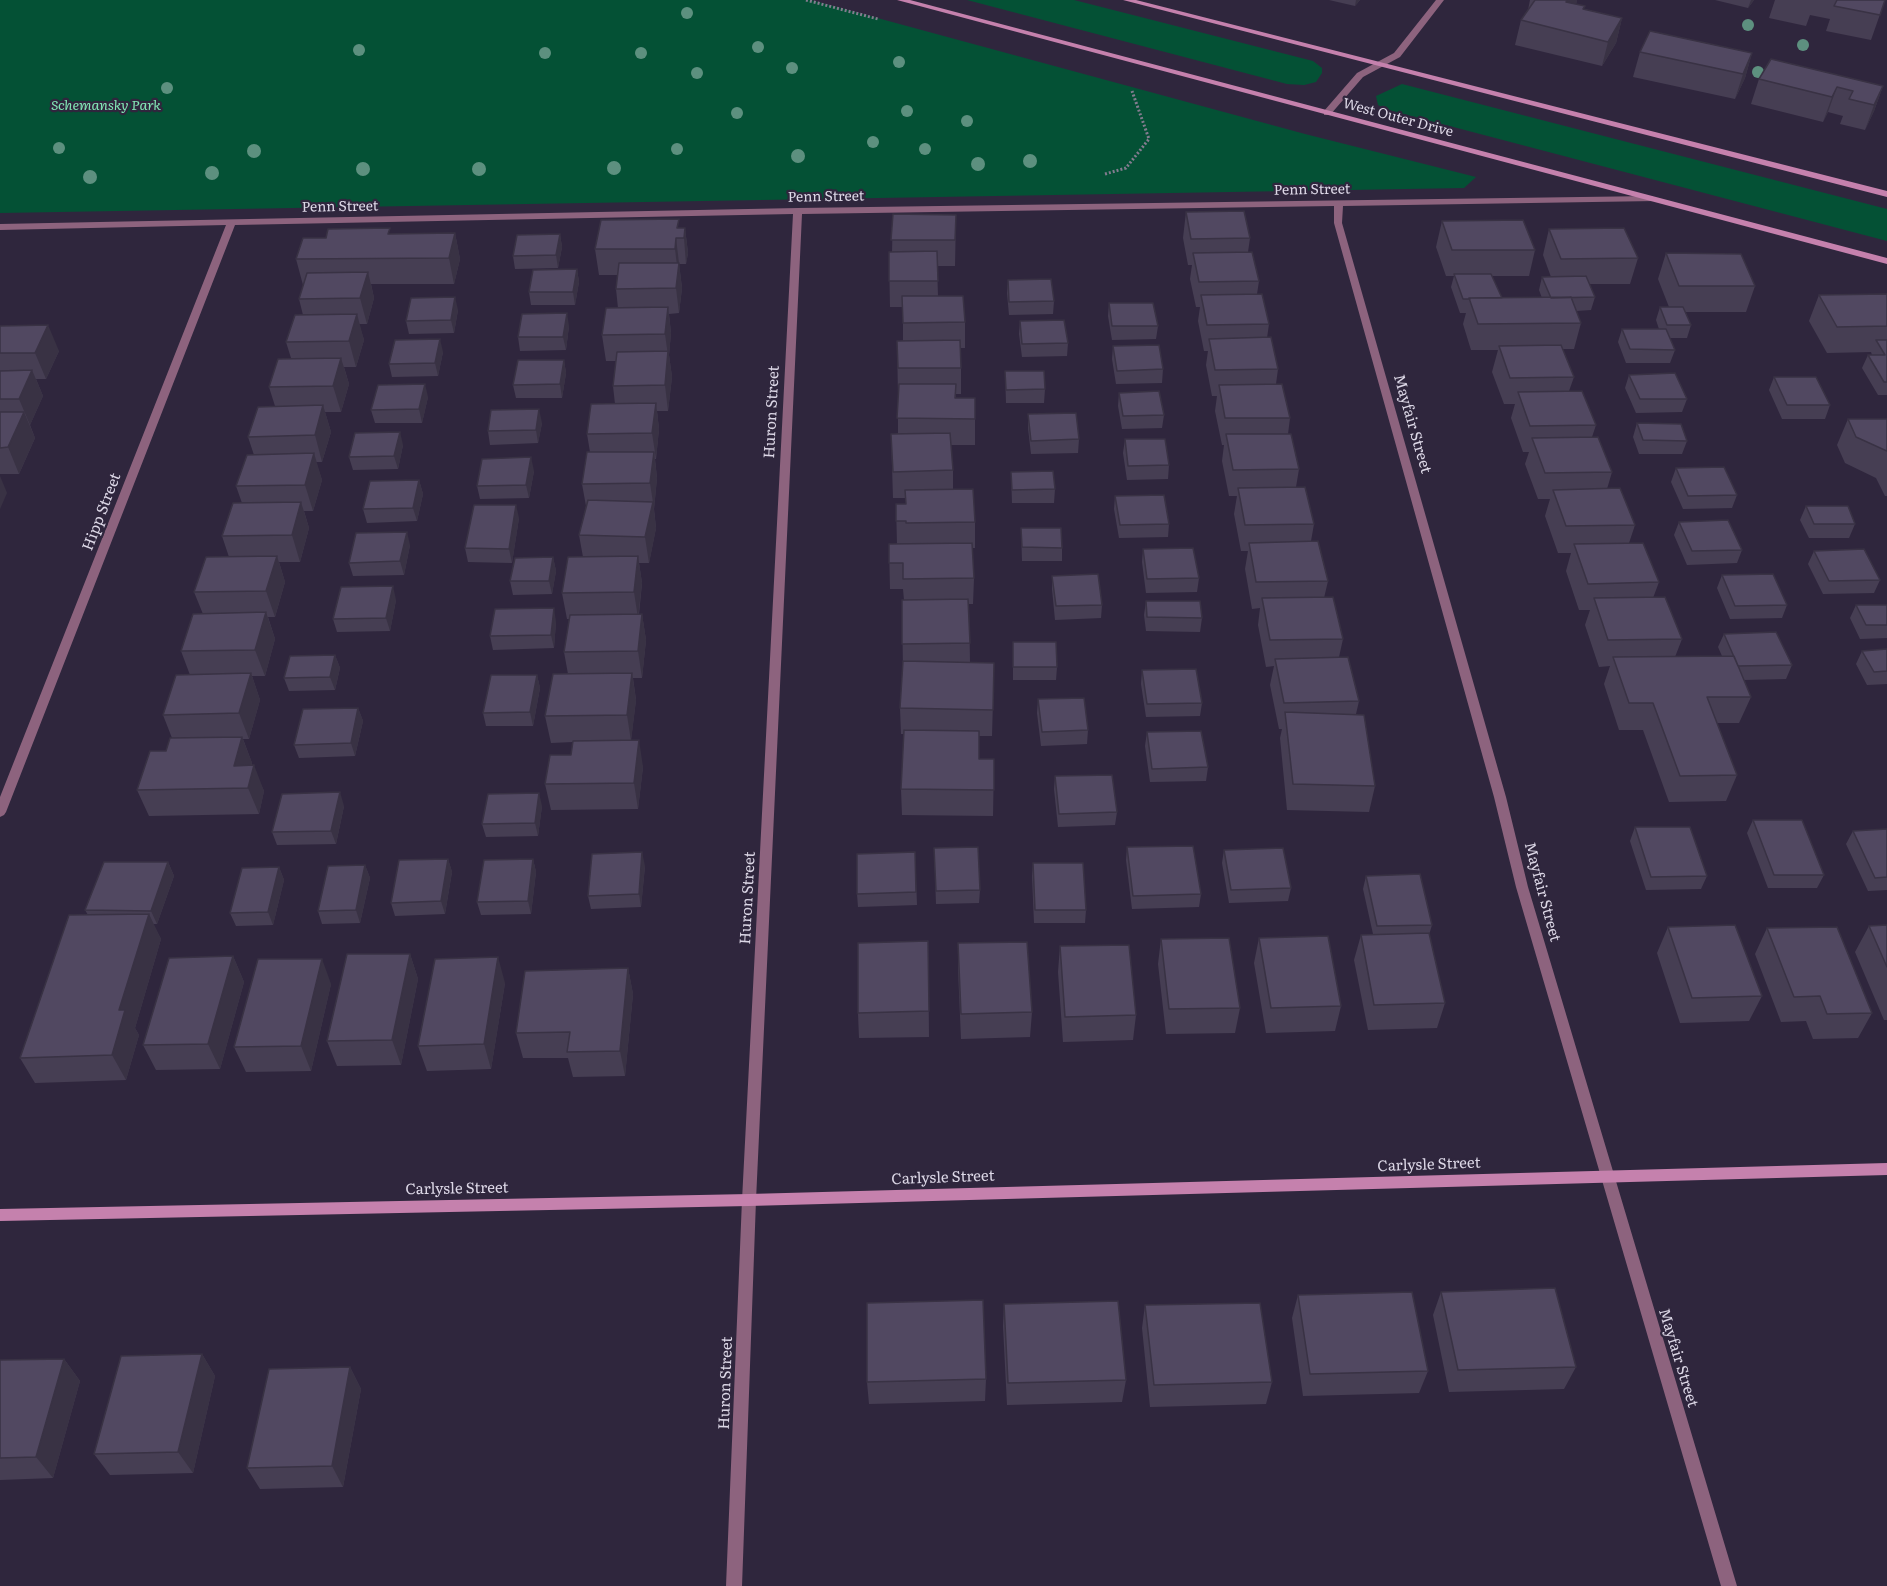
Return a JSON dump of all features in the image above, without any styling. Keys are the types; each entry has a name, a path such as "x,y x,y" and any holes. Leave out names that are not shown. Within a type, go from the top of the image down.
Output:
{"main road":[{"name":"West Outer Drive","path":"902,0 1887,261"},
{"path":"1127,0 1887,194"},
{"name":"Carlysle Street","path":"0,1215 749,1200 1887,1169"}],"street":[{"path":"1327,113 1360,75 1397,55 1440,0"},
{"name":"Penn Street","path":"0,227 798,211 1652,200"},
{"name":"Mayfair Street","path":"1339,203 1338,223 1500,797 1522,887 1729,1586"},
{"name":"Huron Street","path":"734,1586 749,1200 798,211"},
{"name":"Hipp Street","path":"0,812 231,223"}],"path":[{"path":"1095,178 1126,168 1149,139 1130,86"}],"green space":[{"name":"Schemansky Park","path":"0,0 811,0 1305,134 1476,177 1464,188 0,213"},
{"path":"967,0 1074,0 1313,61 1322,68 1322,73 1316,82 1304,85 1287,84"},
{"path":"1402,84 1887,209 1887,241 1385,109 1378,105 1376,96"}],"building":[{"path":"1535,0 1567,0 1566,2 1585,6 1583,9 1622,18 1608,42 1521,20"},
{"path":"1837,0 1885,0 1880,15 1834,6"},
{"path":"1650,31 1752,53 1743,74 1640,52"},
{"path":"1771,59 1883,86 1874,105 1849,99 1853,91 1837,87 1832,97 1759,79"},
{"path":"1244,211 1250,238 1191,239 1186,212"},
{"path":"893,214 956,215 955,240 891,240"},
{"path":"679,219 677,228 685,228 684,238 676,238 675,249 595,249 601,220"},
{"path":"1523,220 1535,250 1452,250 1442,221"},
{"path":"390,228 388,234 455,233 449,258 296,259 303,238 326,238 328,229"},
{"path":"1624,228 1638,258 1561,259 1549,229"},
{"path":"560,234 556,255 513,256 517,235"},
{"path":"937,251 938,281 889,281 889,252"},
{"path":"1252,252 1259,281 1199,282 1193,253"},
{"path":"1666,253 1741,254 1755,286 1679,286"},
{"path":"619,263 679,263 676,288 616,289"},
{"path":"577,269 573,292 529,292 533,270"},
{"path":"368,272 360,298 299,299 307,273"},
{"path":"1454,274 1491,274 1502,298 1463,299"},
{"path":"1586,276 1595,297 1551,298 1542,277"},
{"path":"1051,279 1054,301 1009,302 1008,280"},
{"path":"1262,294 1269,324 1207,325 1201,295"},
{"path":"1887,294 1887,326 1837,327 1819,295"},
{"path":"902,296 963,296 965,322 903,323"},
{"path":"455,297 451,320 406,321 411,298"},
{"path":"1571,297 1581,323 1478,324 1469,298"},
{"path":"1109,303 1153,303 1158,326 1112,326"},
{"path":"668,307 665,334 602,335 606,308"},
{"path":"1660,307 1683,307 1691,325 1667,325"},
{"path":"567,313 563,337 518,337 522,314"},
{"path":"357,314 349,341 286,342 295,315"},
{"path":"1064,320 1068,343 1022,344 1020,321"},
{"path":"48,325 35,353 0,353 0,326"},
{"path":"1622,329 1666,329 1675,350 1630,349"},
{"path":"1271,337 1278,369 1215,370 1209,339"},
{"path":"440,339 435,363 389,364 395,340"},
{"path":"960,340 961,368 898,368 897,341"},
{"path":"1876,340 1887,340 1887,382 1884,382 1868,355 1885,355"},
{"path":"1159,345 1163,369 1117,371 1113,346"},
{"path":"1561,345 1574,377 1510,378 1499,346"},
{"path":"668,351 665,385 613,386 617,352"},
{"path":"341,358 333,386 269,387 278,359"},
{"path":"518,360 564,360 560,384 513,385"},
{"path":"32,370 19,399 0,399 0,371"},
{"path":"1005,371 1044,371 1045,389 1006,390"},
{"path":"1675,373 1687,399 1640,399 1629,375"},
{"path":"1774,377 1816,377 1830,405 1787,405"},
{"path":"425,384 419,409 371,410 378,385"},
{"path":"899,384 956,384 955,398 975,398 975,419 897,418"},
{"path":"1282,384 1290,418 1225,418 1219,385"},
{"path":"1159,391 1164,415 1123,416 1119,393"},
{"path":"1582,391 1596,425 1530,426 1518,392"},
{"path":"656,403 652,433 587,434 591,404"},
{"path":"323,405 315,435 248,437 258,407"},
{"path":"539,409 536,430 488,431 491,410"},
{"path":"0,412 24,412 8,447 0,448"},
{"path":"1076,413 1079,439 1031,441 1028,414"},
{"path":"1848,419 1887,419 1887,451 1856,437"},
{"path":"1637,423 1681,424 1687,441 1643,440"},
{"path":"400,432 394,456 349,457 355,433"},
{"path":"950,433 953,470 893,472 891,434"},
{"path":"1226,434 1291,434 1299,469 1233,470"},
{"path":"1598,437 1612,472 1545,473 1532,438"},
{"path":"1125,439 1165,439 1169,465 1128,466"},
{"path":"587,452 654,452 650,483 582,484"},
{"path":"314,453 305,485 236,486 247,455"},
{"path":"531,457 526,485 477,486 482,459"},
{"path":"1724,467 1737,495 1688,496 1676,468"},
{"path":"1053,471 1055,489 1012,490 1011,472"},
{"path":"419,480 413,508 363,509 370,481"},
{"path":"1305,487 1314,524 1245,525 1238,488"},
{"path":"1620,488 1635,525 1566,526 1553,490"},
{"path":"973,489 975,522 906,523 906,521 896,521 896,504 906,504 905,490"},
{"path":"1164,495 1169,524 1120,525 1115,496"},
{"path":"588,500 653,502 645,537 579,535"},
{"path":"301,502 292,535 222,536 233,503"},
{"path":"474,505 516,505 509,549 465,548"},
{"path":"1806,506 1848,506 1855,524 1814,524"},
{"path":"1728,520 1742,550 1692,551 1679,522"},
{"path":"1021,528 1061,528 1062,548 1022,547"},
{"path":"407,532 400,561 349,563 356,533"},
{"path":"1318,541 1328,581 1256,582 1249,543"},
{"path":"972,543 974,578 903,579 903,563 889,563 889,544"},
{"path":"1643,543 1659,582 1588,584 1574,544"},
{"path":"1193,548 1199,578 1147,579 1143,549"},
{"path":"1864,549 1880,580 1829,581 1814,551"},
{"path":"277,556 266,591 194,592 206,557"},
{"path":"638,556 634,592 562,593 568,557"},
{"path":"553,557 549,581 510,581 515,558"},
{"path":"1098,574 1102,605 1056,606 1052,576"},
{"path":"1773,574 1787,605 1735,606 1722,575"},
{"path":"393,586 386,618 333,619 341,587"},
{"path":"1333,597 1343,639 1270,640 1262,598"},
{"path":"1665,597 1682,639 1608,640 1594,598"},
{"path":"968,599 970,643 902,644 902,600"},
{"path":"1146,601 1200,601 1202,618 1147,617"},
{"path":"1856,605 1887,605 1887,625 1866,625"},
{"path":"554,608 551,635 490,636 495,609"},
{"path":"266,612 255,650 181,651 193,614"},
{"path":"642,614 638,651 564,652 570,615"},
{"path":"1776,632 1792,665 1738,666 1724,634"},
{"path":"1013,642 1056,642 1057,667 1013,667"},
{"path":"1887,649 1887,671 1874,672 1862,651"},
{"path":"335,655 330,677 284,678 290,656"},
{"path":"1734,656 1751,697 1707,697 1737,775 1680,776 1653,703 1629,703 1613,657"},
{"path":"1348,657 1359,701 1284,703 1275,659"},
{"path":"903,661 994,663 993,710 900,708"},
{"path":"1196,669 1202,703 1147,704 1142,670"},
{"path":"251,673 239,713 163,715 176,675"},
{"path":"632,673 627,715 545,716 553,674"},
{"path":"491,675 537,675 530,712 483,713"},
{"path":"1084,698 1088,730 1042,732 1038,699"},
{"path":"358,708 351,743 294,745 303,709"},
{"path":"1285,712 1364,715 1375,786 1293,784"},
{"path":"904,730 979,731 979,759 994,759 994,790 901,789"},
{"path":"1201,731 1208,767 1152,769 1147,732"},
{"path":"242,737 234,766 254,765 248,788 137,790 150,751 166,751 170,738"},
{"path":"639,740 634,783 545,784 550,755 571,755 573,741"},
{"path":"1112,775 1117,812 1059,814 1055,776"},
{"path":"340,792 331,831 272,832 282,794"},
{"path":"539,793 535,823 482,824 488,794"},
{"path":"1753,820 1802,820 1824,875 1774,875"},
{"path":"1635,827 1690,827 1707,876 1651,877"},
{"path":"1887,829 1887,877 1875,878 1853,831"},
{"path":"1193,846 1201,894 1133,896 1127,847"},
{"path":"978,847 980,890 936,891 934,848"},
{"path":"1283,848 1291,888 1231,890 1224,850"},
{"path":"642,852 639,894 588,896 592,854"},
{"path":"915,852 916,892 857,894 857,854"},
{"path":"448,859 441,901 391,903 399,860"},
{"path":"533,859 528,901 477,902 484,860"},
{"path":"104,862 168,862 151,911 85,910"},
{"path":"1033,863 1083,863 1086,910 1035,910"},
{"path":"365,865 356,910 318,911 328,866"},
{"path":"279,867 268,912 230,913 242,868"},
{"path":"1420,874 1432,925 1377,926 1366,876"},
{"path":"149,914 119,1010 125,1010 112,1055 20,1058 69,915"},
{"path":"1735,925 1762,996 1692,998 1668,927"},
{"path":"1887,925 1887,967 1869,926"},
{"path":"1837,927 1872,1013 1827,1014 1820,996 1794,997 1767,928"},
{"path":"1429,933 1445,1003 1374,1005 1361,935"},
{"path":"1328,936 1341,1006 1271,1008 1259,938"},
{"path":"1229,938 1240,1008 1169,1009 1161,939"},
{"path":"928,941 929,1011 858,1013 858,943"},
{"path":"1027,942 1032,1012 961,1014 958,943"},
{"path":"1129,945 1136,1015 1065,1017 1060,946"},
{"path":"347,954 410,954 392,1040 327,1041"},
{"path":"233,956 208,1044 143,1045 169,958"},
{"path":"498,957 484,1044 418,1046 435,959"},
{"path":"258,959 322,959 301,1046 234,1047"},
{"path":"628,968 620,1051 567,1052 570,1032 516,1033 525,971"},
{"path":"1555,1288 1576,1367 1458,1370 1441,1292"},
{"path":"1412,1292 1428,1371 1310,1374 1298,1295"},
{"path":"983,1300 986,1379 867,1382 867,1303"},
{"path":"1118,1301 1126,1380 1008,1383 1004,1304"},
{"path":"1260,1303 1272,1382 1154,1385 1145,1305"},
{"path":"202,1354 178,1452 94,1454 121,1356"},
{"path":"64,1359 36,1457 0,1458 0,1360"},
{"path":"350,1367 332,1466 247,1468 269,1369"}]}
